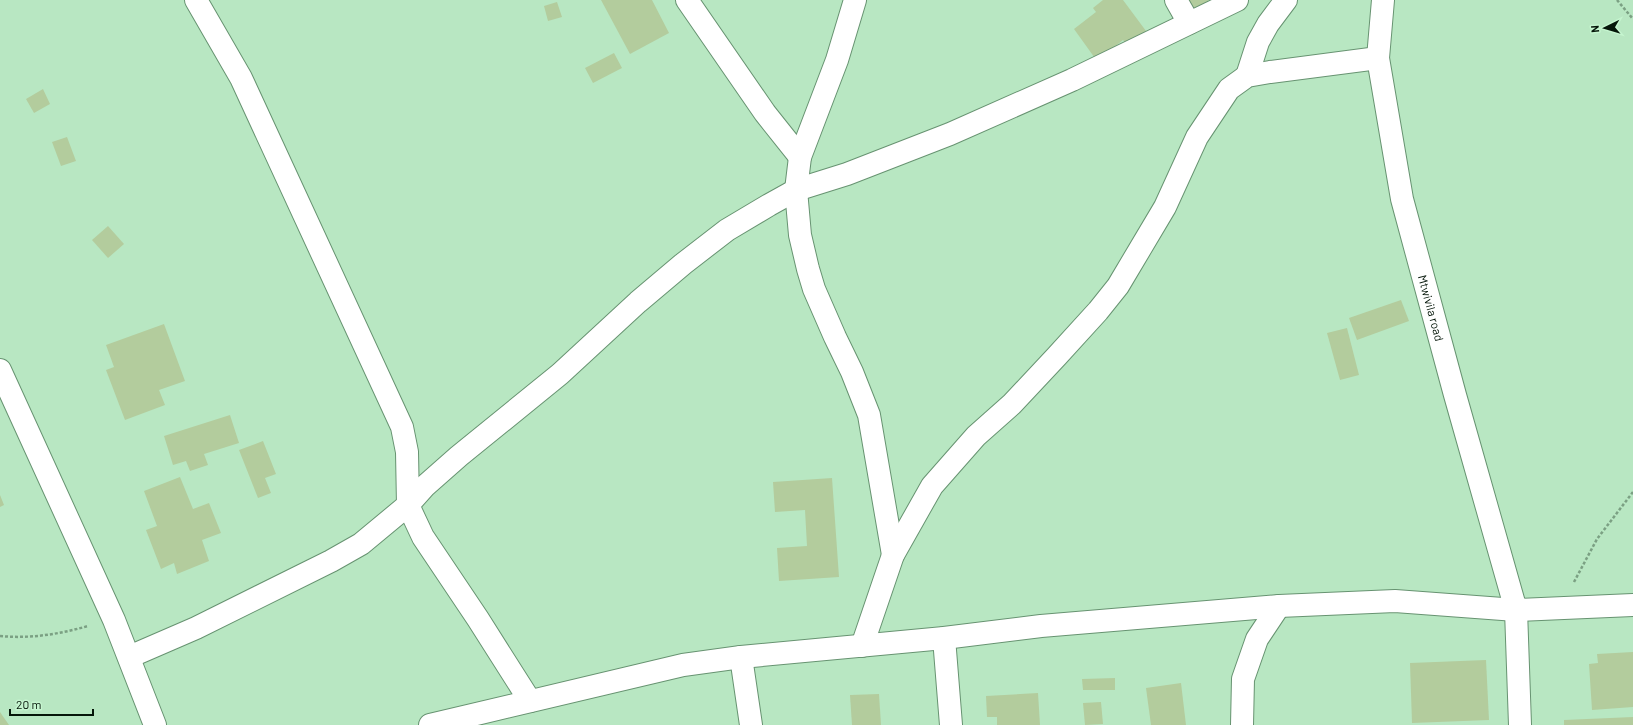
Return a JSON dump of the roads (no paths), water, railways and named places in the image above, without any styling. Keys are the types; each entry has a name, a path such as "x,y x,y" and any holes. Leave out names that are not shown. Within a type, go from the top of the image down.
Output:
{"street":[{"path":"196,0 241,78 402,427 407,452 408,505 423,538 478,619 530,701"},
{"path":"687,0 765,113 800,156"},
{"path":"855,0 837,60 800,156 796,190 800,235 814,289 852,372 869,415 893,555"},
{"path":"1176,0 1189,23"},
{"path":"129,657 196,628 331,561 361,544 408,505 437,476 560,374 638,302 726,230 796,190 847,174 950,134 1072,80 1236,0"},
{"path":"1247,76 1258,42 1268,24 1286,0"},
{"name":"Mtwivila road","path":"1383,0 1378,58 1402,199 1455,395 1516,610 1520,725"},
{"path":"862,646 893,555 932,486 976,436 1012,404 1057,356 1098,311 1118,286 1165,207 1197,137 1229,90 1247,76 1378,58"},
{"path":"0,370 114,620 155,725"},
{"path":"430,725 683,665 741,657 944,638 1041,626 1279,606 1395,601 1516,610 1633,605"},
{"path":"1242,725 1243,679 1256,639 1279,606"},
{"path":"944,638 951,725"},
{"path":"741,657 751,725"}]}
